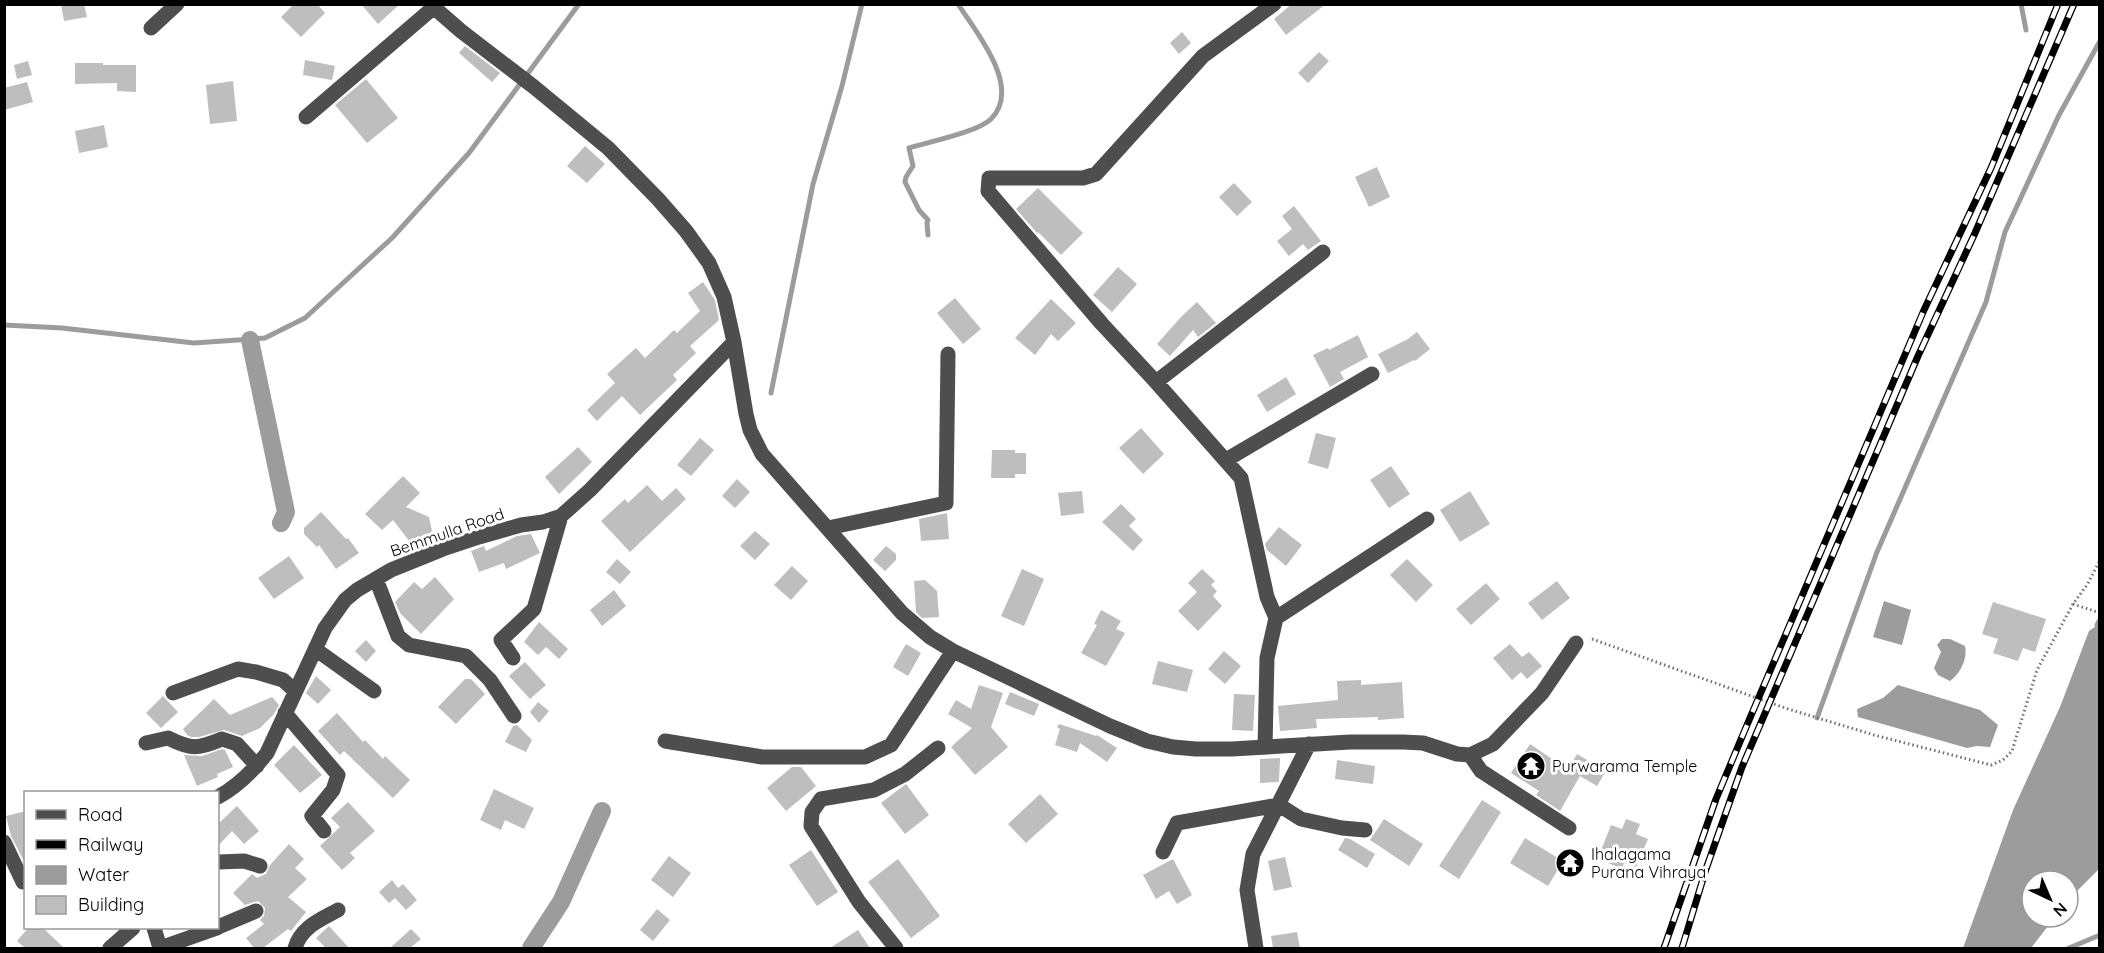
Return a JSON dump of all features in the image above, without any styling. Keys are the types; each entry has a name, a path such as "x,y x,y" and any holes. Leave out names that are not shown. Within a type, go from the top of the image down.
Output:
{"street":[{"path":"151,28 177,4"},
{"path":"1265,747 1267,658 1275,618 1267,597 1241,478 1101,324 988,190 989,178 1083,177 1096,174 1203,56 1274,4"},
{"path":"306,117 432,6 608,148 686,231 709,263 724,297 746,414 750,430 762,454 902,613 930,637 954,651 1110,726 1147,741 1196,749 1403,742 1423,743 1457,754 1470,755 1493,744 1536,700 1576,643"},
{"path":"1156,382 1323,252"},
{"name":"Bemmulla Road","path":"219,796 235,787 267,753 325,628 345,600 357,590 391,570 479,537 561,516 590,490 734,342"},
{"path":"828,528 946,503 948,354"},
{"path":"1226,460 1372,374"},
{"path":"513,658 501,640 534,609 561,516"},
{"path":"1275,618 1427,519"},
{"path":"376,579 398,636 409,645 466,656 490,680 514,716"},
{"path":"315,649 374,691"},
{"path":"665,741 762,757 865,757 891,745 954,651"},
{"path":"173,693 238,669 282,680 295,691"},
{"path":"285,713 338,775 333,790 312,816 324,831"},
{"path":"146,743 168,738 184,746 202,748 222,739 237,744 257,766"},
{"path":"1256,948 1247,890 1253,854 1309,744"},
{"path":"896,948 859,902 822,846 811,826 812,812 821,799 874,790 905,774 938,748"},
{"path":"1470,755 1481,771 1569,828"},
{"path":"1163,852 1177,823 1279,805 1301,819 1342,828 1365,830"},
{"path":"4,842 24,882"},
{"path":"219,862 244,861 261,866"},
{"path":"295,948 298,937 308,927 338,910"},
{"path":"219,926 256,911"},
{"path":"110,948 131,929"},
{"path":"155,929 160,948 212,929"}],"path":[{"path":"1576,643 1584,639 1592,639 1785,708 1874,735 1991,765 2003,760 2012,751 2037,670 2100,560"},
{"path":"2073,604 2100,613"}],"water":[{"path":"1884,601 1911,610 1902,645 1873,637"},
{"path":"2099,624 2099,869 2080,888 2080,869 2020,869 2020,929 2046,929 2031,948 1963,948 2013,810 2060,707 2089,631"},
{"path":"1942,639 1950,639 1965,646 1966,651 1962,665 1950,681 1938,675 1934,668 1941,652 1937,645"},
{"path":"1898,685 1980,710 1998,725 1990,747 1967,748 1858,717 1857,709 1883,698"}],"building":[{"path":"61,4 84,4 87,17 64,21"},
{"path":"294,4 317,4 325,13 301,37 281,17"},
{"path":"361,4 400,4 378,24"},
{"path":"1292,4 1326,4 1286,35 1274,19"},
{"path":"1182,32 1191,43 1179,54 1170,43"},
{"path":"465,46 500,73 492,82 459,53"},
{"path":"1319,52 1329,61 1308,83 1298,73"},
{"path":"305,60 335,66 332,80 303,75"},
{"path":"28,61 32,75 17,79 14,65"},
{"path":"75,63 136,65 136,92 117,91 117,83 75,84"},
{"path":"366,79 398,118 367,143 335,105"},
{"path":"233,81 237,121 210,124 206,85"},
{"path":"27,82 33,102 4,110 4,88"},
{"path":"104,125 108,147 79,153 75,131"},
{"path":"585,146 605,164 587,183 567,166"},
{"path":"1377,167 1390,197 1369,207 1355,177"},
{"path":"1234,183 1252,202 1237,216 1219,197"},
{"path":"1038,188 1083,233 1061,255 1016,209"},
{"path":"1294,206 1321,241 1308,250 1303,244 1289,256 1277,241 1292,229 1282,216"},
{"path":"1118,267 1137,284 1112,312 1093,295"},
{"path":"703,282 715,300 719,320 690,346 696,353 673,375 677,380 640,415 622,396 597,421 587,410 615,383 607,374 636,348 645,358 674,330 677,333 700,311 688,293"},
{"path":"955,298 981,329 963,344 937,313"},
{"path":"1051,299 1076,323 1058,341 1051,334 1035,355 1015,338"},
{"path":"1197,302 1216,323 1198,337 1193,330 1170,356 1157,344"},
{"path":"1417,332 1430,349 1415,361 1388,373 1378,354"},
{"path":"1358,335 1368,357 1340,372 1344,379 1330,387 1313,355 1328,348 1329,350"},
{"path":"1286,377 1296,394 1267,412 1257,395"},
{"path":"1141,428 1164,454 1143,474 1119,448"},
{"path":"1316,433 1336,438 1328,469 1308,463"},
{"path":"700,438 714,450 691,476 677,465"},
{"path":"578,447 592,462 559,494 545,477"},
{"path":"992,450 1015,450 1015,453 1026,453 1026,474 1015,474 1015,478 991,478"},
{"path":"1391,466 1410,494 1389,508 1370,480"},
{"path":"403,476 420,493 406,507 429,517 432,531 424,542 410,542 393,520 382,530 365,514"},
{"path":"737,479 750,492 735,508 722,496"},
{"path":"647,485 662,501 676,488 686,499 630,552 601,521 625,499 628,503"},
{"path":"1082,491 1084,513 1061,516 1058,493"},
{"path":"1470,491 1490,524 1460,542 1440,510"},
{"path":"1121,504 1136,519 1129,526 1143,540 1133,551 1102,522"},
{"path":"321,512 346,539 348,538 359,553 336,569 319,545 317,547 304,534 304,528"},
{"path":"947,513 949,539 921,541 919,519"},
{"path":"1279,527 1302,545 1286,566 1267,550 1265,544"},
{"path":"755,531 770,544 755,560 740,546"},
{"path":"531,534 540,553 506,569 504,563 479,572 471,551 484,546 486,551 517,536"},
{"path":"886,546 896,554 896,560 885,571 873,560"},
{"path":"289,556 304,578 274,599 258,578"},
{"path":"617,559 631,572 620,584 606,572"},
{"path":"1407,559 1433,585 1416,602 1390,575"},
{"path":"792,566 808,581 791,600 774,585"},
{"path":"1022,569 1044,579 1024,626 1001,616"},
{"path":"1202,569 1215,581 1211,585 1217,591 1213,596 1222,606 1198,631 1178,611 1197,592 1188,583"},
{"path":"435,577 454,599 421,634 400,613 395,602 414,582 422,589"},
{"path":"925,580 937,591 939,617 922,618 916,612 914,581"},
{"path":"1557,581 1570,598 1542,620 1528,603"},
{"path":"1486,583 1500,599 1471,625 1456,609"},
{"path":"614,590 626,606 602,626 590,610"},
{"path":"1993,602 2046,619 2035,652 2023,648 2018,661 1993,653 1998,639 1982,634"},
{"path":"1101,610 1121,621 1116,629 1125,633 1106,666 1081,653 1097,625 1094,624"},
{"path":"539,622 568,649 559,659 546,647 538,655 524,642"},
{"path":"366,640 376,651 366,662 355,651"},
{"path":"906,644 921,653 908,676 893,667"},
{"path":"1510,644 1522,657 1529,652 1542,666 1527,679 1521,672 1512,680 1493,658"},
{"path":"1224,651 1241,666 1225,684 1208,669"},
{"path":"1158,661 1193,670 1187,692 1152,684"},
{"path":"525,662 546,685 530,699 509,676"},
{"path":"316,676 331,690 318,704 306,693"},
{"path":"465,679 471,679 485,694 456,724 438,707"},
{"path":"1361,680 1361,685 1402,682 1404,718 1316,719 1317,728 1280,731 1278,706 1338,700 1337,681"},
{"path":"979,685 1003,693 991,727 1008,747 975,775 951,747 972,728 948,714 956,700 971,709"},
{"path":"1010,692 1039,704 1034,716 1005,704"},
{"path":"1234,694 1255,695 1253,731 1232,730"},
{"path":"163,696 178,712 161,728 146,713"},
{"path":"272,697 279,705 274,714 260,728 242,736 224,730 191,737 183,729 214,699 230,715"},
{"path":"538,702 549,711 539,723 530,712"},
{"path":"337,713 363,742 365,740 383,759 385,756 410,780 393,798 344,751 340,755 318,731"},
{"path":"1059,724 1097,735 1117,748 1107,762 1080,743 1077,752 1055,745 1060,729 1057,727"},
{"path":"517,725 532,740 526,752 505,742 513,726"},
{"path":"1530,744 1568,770 1577,754 1606,771 1597,786 1580,776 1560,811 1536,795 1539,791 1511,773"},
{"path":"294,745 322,775 300,793 274,765"},
{"path":"225,750 233,767 217,774 218,777 197,786 184,755 202,756"},
{"path":"1280,758 1279,782 1260,783 1260,759"},
{"path":"1337,760 1375,766 1373,784 1335,779"},
{"path":"792,767 801,767 816,786 786,811 767,788"},
{"path":"906,784 929,815 905,834 881,803"},
{"path":"494,789 534,808 524,829 505,820 501,830 480,820"},
{"path":"1040,794 1058,814 1026,843 1008,824"},
{"path":"1482,800 1501,812 1459,879 1439,866"},
{"path":"348,802 375,831 350,853 355,858 342,870 320,846 340,827 331,818"},
{"path":"237,806 259,831 244,844 232,831 219,845 219,823"},
{"path":"24,812 24,861 11,836 6,816"},
{"path":"1384,819 1423,844 1409,866 1370,840"},
{"name":"Purwarama Temple","path":"1626,819 1640,824 1636,834 1648,839 1636,867 1624,863 1622,869 1608,863 1610,857 1600,853 1611,825 1622,829"},
{"path":"1345,838 1375,854 1367,868 1338,850"},
{"path":"1525,838 1563,861 1548,886 1510,863"},
{"path":"289,844 304,859 295,868 307,879 288,897 306,912 291,931 288,929 263,948 254,948 246,938 264,924 260,920 264,916 265,908 258,901 245,905 233,893 252,874 257,878 266,874 270,865"},
{"path":"811,850 838,892 817,906 789,865"},
{"path":"669,856 691,873 673,897 651,880"},
{"path":"1285,857 1292,887 1274,891 1268,861"},
{"path":"898,859 940,916 911,938 868,882"},
{"path":"1173,859 1192,895 1177,904 1169,891 1156,899 1143,875"},
{"path":"392,880 398,888 403,884 417,900 406,910 395,898 389,903 379,892"},
{"path":"657,909 670,920 653,941 640,930"},
{"path":"329,926 349,948 326,948 316,938"},
{"path":"27,929 44,929 64,948 25,948 17,941"},
{"path":"411,929 421,939 410,948 390,948"},
{"path":"858,930 870,948 830,948"},
{"path":"1297,932 1300,948 1273,948 1271,936"}],"waterway":[{"path":"4,325 62,328 194,343 265,338 305,318 392,238 469,153 579,4"},
{"path":"771,393 813,184 842,86 862,4"},
{"path":"928,235 928,220 919,210 905,182 913,166 909,148 985,124 999,106 1002,91 993,60 958,4"},
{"path":"2021,4 2026,30"},
{"path":"1817,718 1877,552 1986,302 2005,232 2059,115 2100,41"},
{"path":"250,340 286,512 281,523"},
{"path":"2097,625 2099,621"},
{"path":"531,948 561,902 602,811"},
{"path":"2069,948 2100,935"}],"railway":[{"path":"1664,948 1716,799 1924,310 1991,168 2058,4"},
{"path":"1682,948 1706,869 1742,767 1918,356 1975,233 2074,4"}],"place":[{"name":"Purwarama Temple","path":"1531,766"},
{"name":"Ihalagama Purana Vihraya","path":"1570,863"}]}
